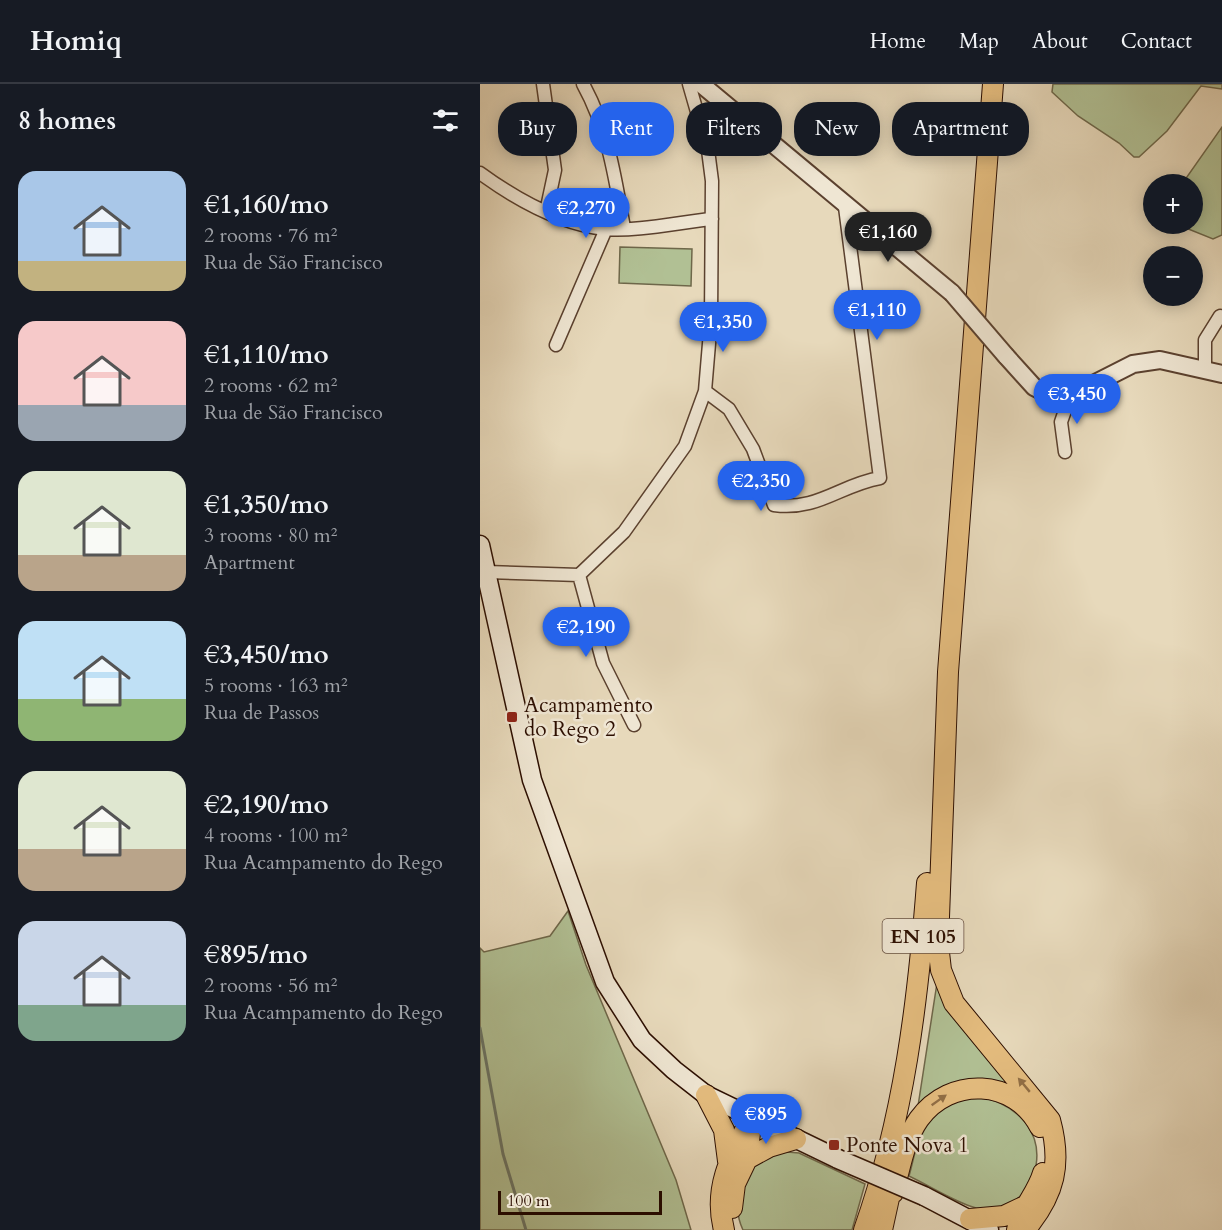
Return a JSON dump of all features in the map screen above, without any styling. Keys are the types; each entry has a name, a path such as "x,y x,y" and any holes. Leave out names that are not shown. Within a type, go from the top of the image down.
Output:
{"main road":[{"name":"EN 105","path":"875,1229 876,1196 905,1077 913,1028 948,672 993,84"},
{"path":"480,545 532,780 605,982 642,1040 674,1070 706,1095 751,1119 924,1196 989,1230"},
{"name":"EN 105","path":"875,1229 914,1078 928,975 940,836 948,672"},
{"path":"940,836 938,944 941,970 954,1003 1050,1120 1058,1160 1057,1171 1048,1194 1025,1230"},
{"path":"875,1229 909,1137 917,1122 942,1096 961,1089 978,1087 1007,1095 1028,1110 1039,1125 1044,1142 1044,1170 1040,1184 1023,1207 1017,1230"},
{"path":"706,1095 738,1160 732,1202 737,1230"},
{"path":"724,1230 719,1201 752,1135 751,1119"},
{"path":"738,1160 796,1139"},
{"path":"1045,1230 1048,1194"},
{"path":"970,1219 1004,1216 1023,1207"}],"street":[{"path":"543,84 555,170 546,212"},
{"path":"583,84 594,105 610,150 624,228"},
{"path":"487,572 579,575 624,532 685,446 705,391 711,320 712,219 708,150 689,84"},
{"path":"701,84 845,207 952,293 1034,387 1052,396 1070,396 1133,364 1160,360 1222,374"},
{"path":"480,173 515,199 546,212 606,229 712,219"},
{"path":"705,391 729,409 753,449 774,505 793,508 830,498 867,480 880,478 845,207"},
{"path":"556,345 606,229"},
{"path":"1205,369 1206,340 1220,316"},
{"path":"1065,452 1061,422 1070,396"},
{"path":"579,575 603,663 634,725"}],"green space":[{"path":"1053,84 1222,84 1222,89 1201,86 1167,131 1139,157 1134,157 1119,143 1078,116 1052,92"},
{"path":"1222,127 1222,235 1213,239 1201,234 1203,234 1203,174 1189,174"},
{"path":"620,247 692,249 691,286 619,283"},
{"path":"568,911 586,965 676,1180 691,1230 480,1230 480,948 484,952 550,936"},
{"path":"937,983 1025,1098 969,1083 946,1088 918,1106"},
{"path":"977,1096 1007,1107 1026,1124 1035,1144 1036,1165 1029,1184 1016,1200 998,1208 976,1208 909,1176 919,1138 927,1121 940,1107 948,1103"},
{"path":"787,1152 799,1153 865,1184 852,1230 743,1230 738,1204 745,1178 762,1158"}],"waterway":[{"path":"480,1028 503,1154 526,1230"}],"place":[{"name":"Acampamento do Rego 2","path":"512,717"},
{"name":"Ponte Nova 1","path":"834,1145"}]}
